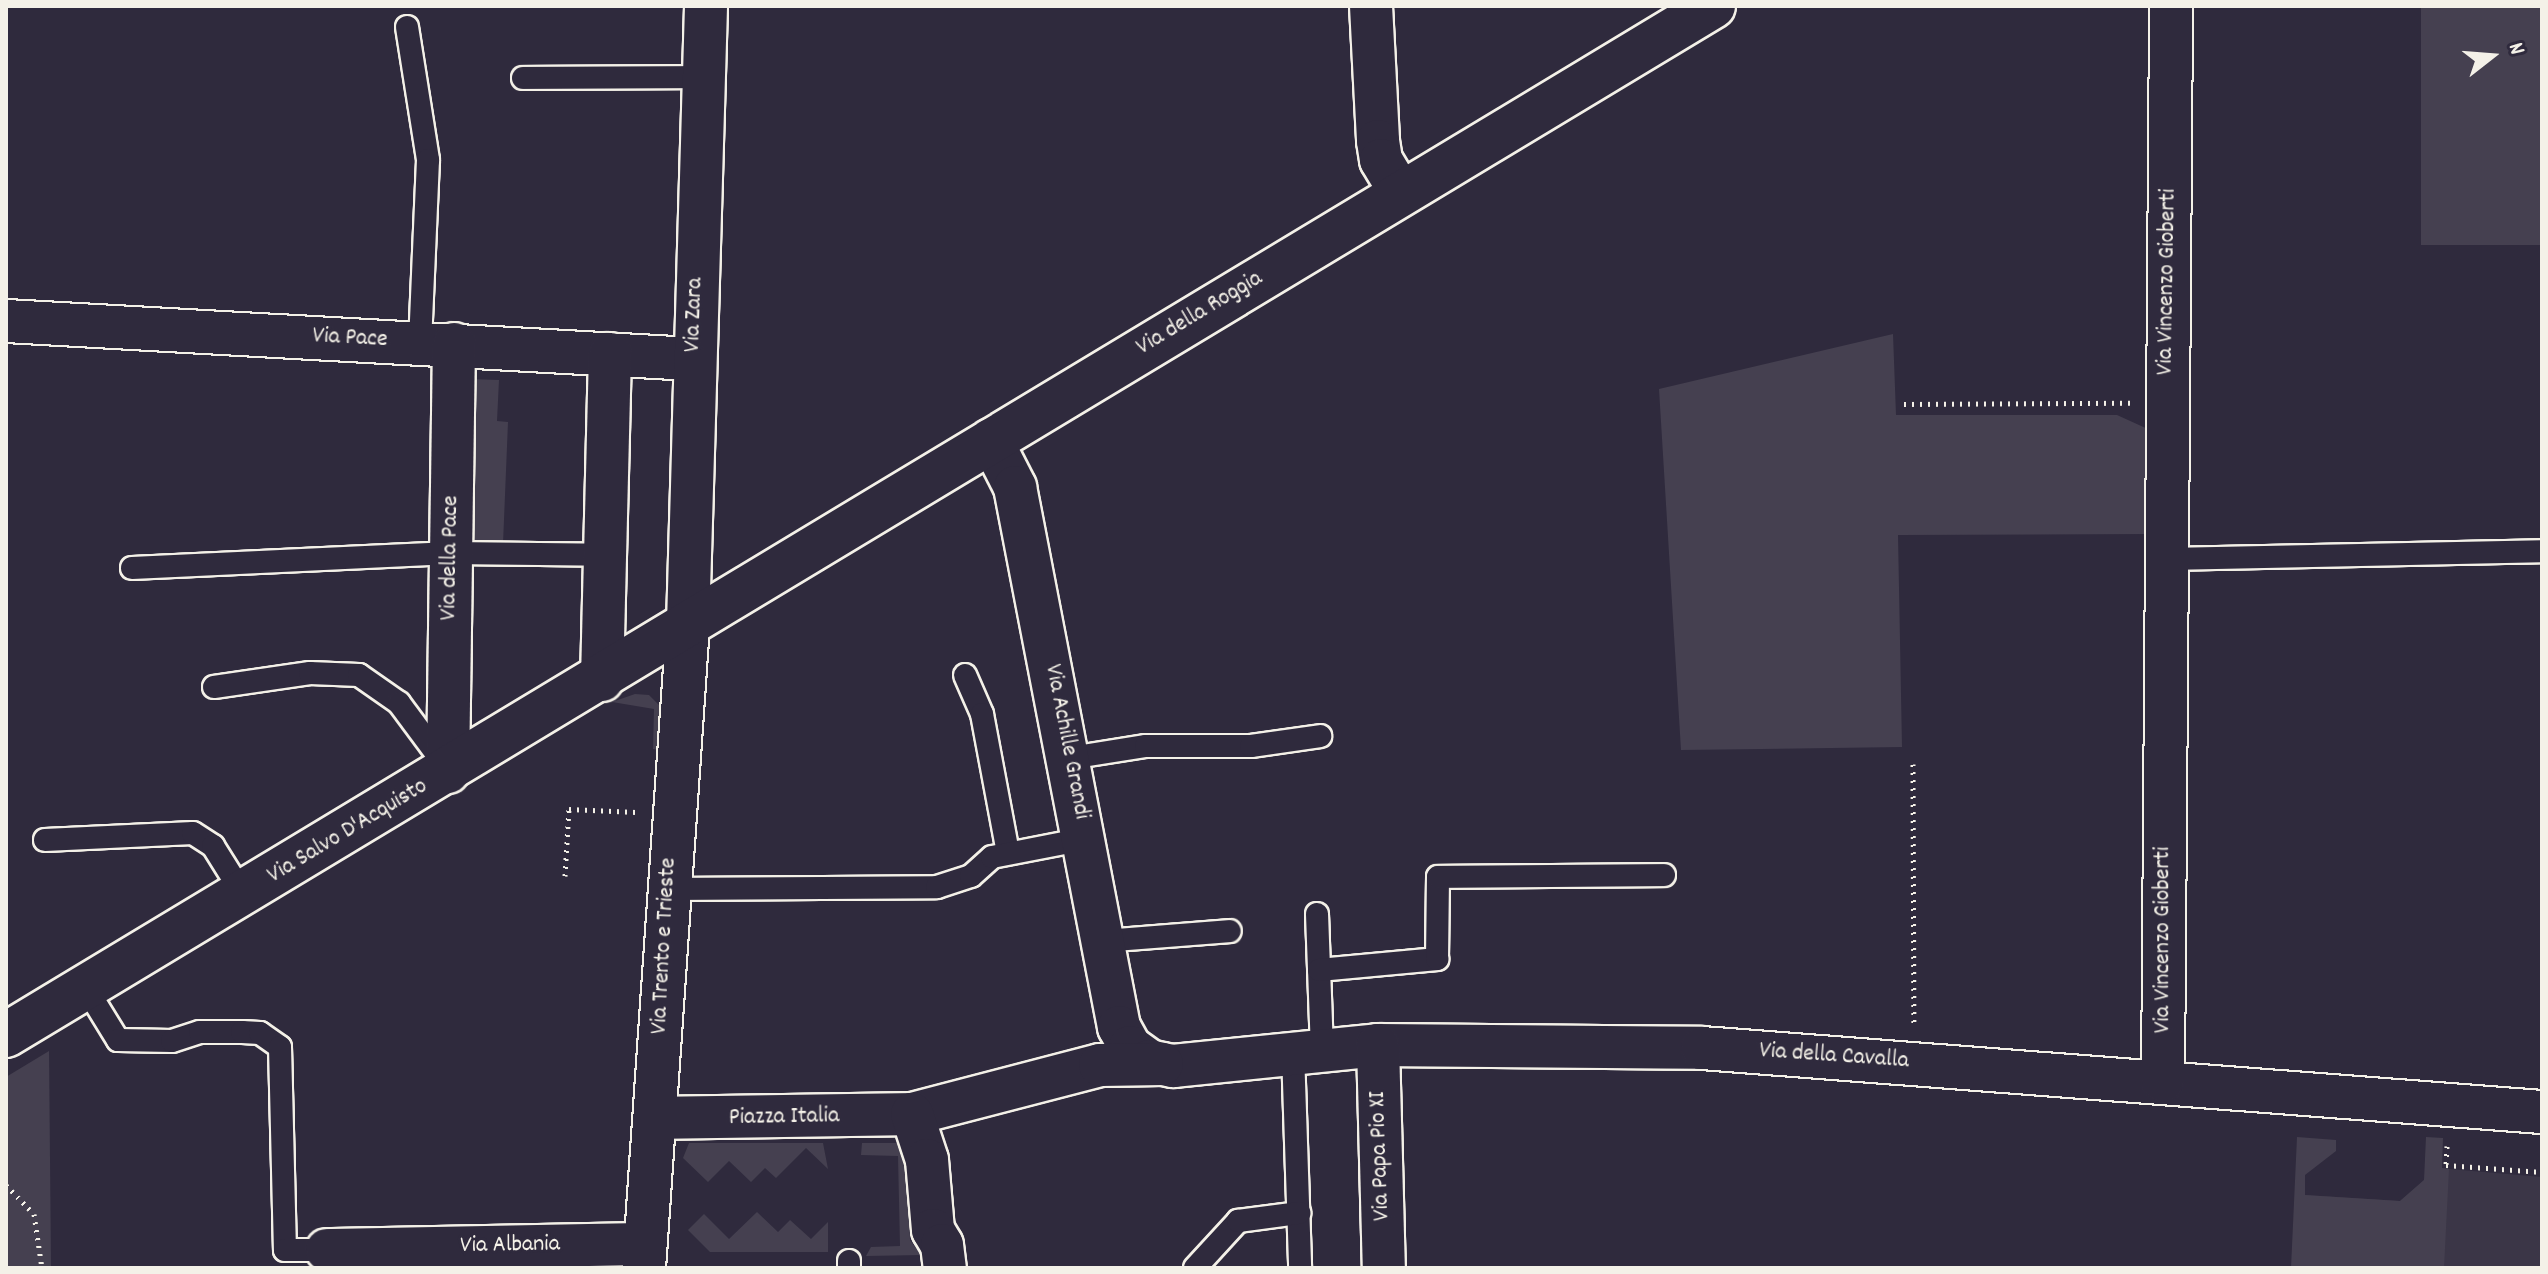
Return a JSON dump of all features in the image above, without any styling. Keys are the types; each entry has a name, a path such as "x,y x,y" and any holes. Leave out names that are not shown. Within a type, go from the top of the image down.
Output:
{"street":[{"name":"Via Zara","path":"688,624 693,359 706,6"},
{"path":"1371,6 1381,160 1401,193"},
{"name":"Via della Roggia","path":"688,624 1713,6"},
{"name":"Via Vincenzo Gioberti","path":"2163,1081 2171,6"},
{"name":"Via Pace","path":"6,321 693,359"},
{"name":"Via della Pace","path":"437,344 451,553 448,772"},
{"path":"602,680 610,354"},
{"name":"Via Achille Grandi","path":"991,440 1015,487 1070,758 1103,941 1128,1051"},
{"name":"Via Salvo D'Acquisto","path":"6,1035 602,680 688,624"},
{"name":"Via Trento e Trieste","path":"644,1256 688,624"},
{"name":"Via della Cavalla","path":"956,1104 1128,1051 1308,1051 1378,1045 1629,1046 1914,1062 2542,1112"},
{"name":"Via Papa Pio XI","path":"1378,1045 1384,1268"},
{"name":"Piazza Italia","path":"655,1118 912,1114 956,1104"},
{"path":"912,1114 927,1160 933,1230 945,1264"},
{"name":"Via Albania","path":"327,1250 644,1256"}],"lane":[{"path":"407,27 428,160 437,344"},
{"path":"523,78 705,77"},
{"path":"2167,559 2542,551"},
{"path":"132,568 451,553 604,555"},
{"path":"214,687 310,673 359,675 414,720 448,772"},
{"path":"965,675 982,714 1008,853"},
{"path":"1070,758 1146,746 1251,746 1320,736"},
{"path":"45,840 193,833 213,846 243,894"},
{"path":"669,889 937,887 971,876 992,857 1085,839"},
{"path":"1319,970 1437,959 1438,877 1664,875"},
{"path":"1300,1268 1299,1213 1308,1051 1319,970 1317,914"},
{"path":"1103,941 1230,931"},
{"path":"86,988 118,1040 172,1041 200,1032 242,1032 260,1033 280,1047 285,1259 327,1250"},
{"path":"1195,1268 1238,1221 1299,1213"}],"path":[{"path":"1904,404 2167,403"},
{"path":"1913,764 1914,1062"},
{"path":"565,876 569,809 642,812 641,827"},
{"path":"6,1185 19,1193 34,1214 42,1268"}],"shaded area":[{"path":"2421,6 2542,6 2542,245 2421,245"},
{"path":"1893,334 1896,415 2117,415 2150,430 2150,534 1898,535 1902,747 1681,750 1659,389"},
{"path":"468,379 499,380 497,421 508,422 503,544 463,543"},
{"path":"635,694 649,695 661,707 659,750 653,749 654,709 612,702"},
{"path":"49,1051 51,1268 6,1268 6,1077"},
{"path":"2297,1137 2336,1140 2336,1151 2305,1175 2305,1195 2400,1201 2424,1180 2426,1137 2443,1138 2442,1168 2449,1169 2444,1268 2291,1268"},
{"path":"689,1143 823,1143 828,1169 806,1148 776,1178 765,1168 751,1182 729,1161 708,1182 683,1158"},
{"path":"862,1143 907,1143 910,1240 921,1255 866,1256 871,1247 900,1246 898,1156 861,1155"},
{"path":"2438,1168 2542,1177 2542,1268 2292,1268 2304,1195 2400,1201"},
{"path":"757,1212 778,1232 790,1220 811,1239 828,1222 828,1252 710,1252 688,1230 704,1214 729,1239"}]}
